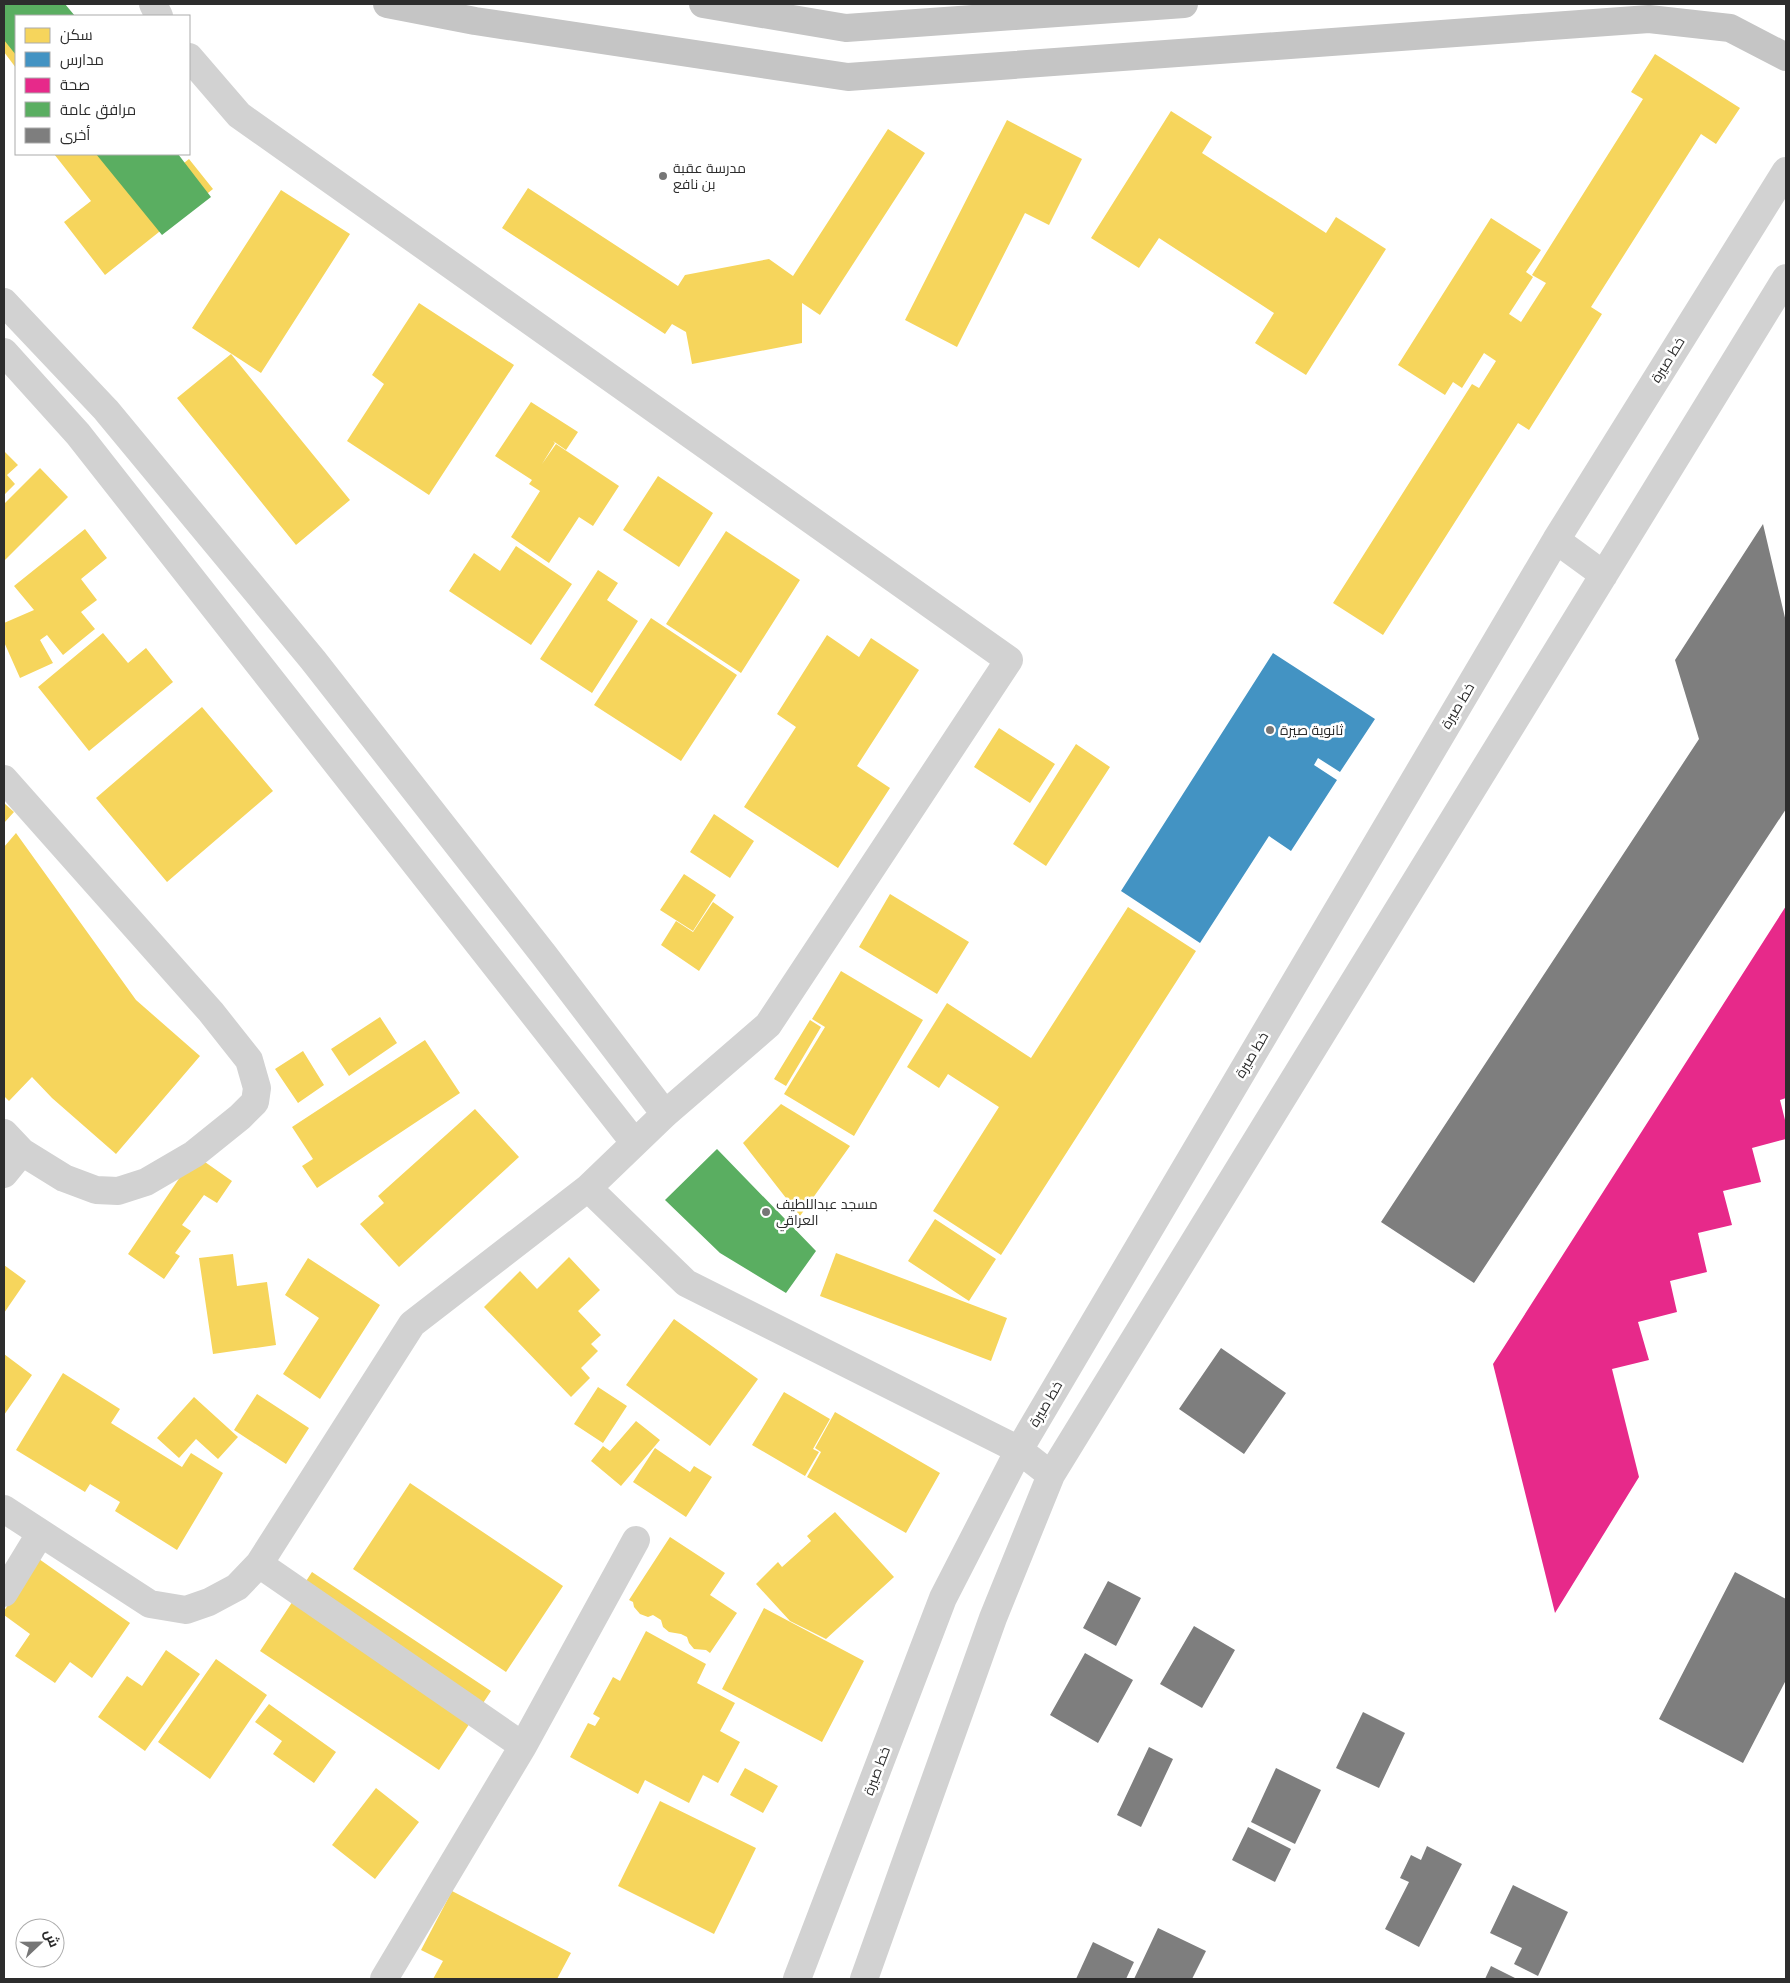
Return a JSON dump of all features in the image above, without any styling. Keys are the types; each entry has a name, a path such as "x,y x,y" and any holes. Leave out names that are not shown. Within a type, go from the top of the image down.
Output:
{"main road":[{"path":"387,4 475,21 848,77 1649,19 1730,28 1786,57"},
{"path":"703,4 846,28 1184,4"}],"street":[{"path":"4,1509 150,1604 186,1610 209,1602 237,1587 259,1564 412,1324 588,1188 634,1142 768,1025 1009,660 239,115 190,58"},
{"name":"خط صيرة","path":"797,1979 943,1598 1019,1450 1556,540 1786,170"},
{"path":"864,1979 993,1618 1051,1475 1786,278"},
{"path":"4,302 106,410 312,660 544,955 665,1114"},
{"path":"4,352 78,434 634,1142"},
{"path":"78,434 106,410"},
{"path":"1556,540 1604,574"},
{"path":"4,779 211,1012 249,1060 257,1088 255,1102 240,1117 194,1154 146,1182 118,1191 96,1190 64,1178 13,1142 4,1174"},
{"path":"588,1188 686,1283 1019,1450 1051,1475"},
{"path":"4,1593 40,1534"},
{"path":"384,1979 522,1746 636,1540"},
{"path":"259,1564 522,1746"}],"building: سكن":[{"path":"4,4 18,4 4,15"},
{"path":"4,24 15,39 15,67 4,52"},
{"path":"1655,54 1740,108 1716,144 1701,134 1591,307 1602,314 1529,430 1518,423 1383,635 1333,603 1472,384 1479,388 1496,361 1484,353 1462,388 1453,382 1445,395 1398,365 1491,218 1541,250 1526,272 1533,277 1509,314 1521,322 1546,283 1532,275 1643,99 1631,92"},
{"path":"1171,111 1212,137 1202,153 1326,233 1336,217 1386,249 1306,375 1255,343 1274,313 1159,238 1139,268 1091,238"},
{"path":"1007,120 1082,159 1049,225 1025,213 957,347 905,320"},
{"path":"888,129 925,153 820,315 802,303 802,343 692,364 686,332 672,324 665,334 502,228 528,188 678,286 685,275 769,259 793,276"},
{"path":"55,155 108,155 141,197 189,159 213,189 105,275 64,222 91,201"},
{"path":"281,190 350,234 261,373 192,328"},
{"path":"419,303 514,365 429,495 347,441 384,384 372,375"},
{"path":"231,354 350,500 296,545 177,398"},
{"path":"531,402 578,432 566,450 553,441 555,443 542,464 556,444 619,486 593,526 579,517 549,563 511,537 540,491 529,484 532,480 495,456"},
{"path":"4,451 18,465 7,475 15,484 4,495"},
{"path":"40,468 68,497 4,561 4,504"},
{"path":"658,476 713,513 679,567 623,530"},
{"path":"85,529 107,558 81,579 97,600 81,612 95,629 63,655 47,635 40,640 53,663 20,678 4,642 4,623 34,610 14,586"},
{"path":"726,531 800,580 741,673 666,624"},
{"path":"516,546 572,584 531,645 449,591 474,553 500,571"},
{"path":"598,570 618,583 607,600 638,621 592,693 540,659"},
{"path":"651,618 737,675 681,761 594,705"},
{"path":"103,633 128,663 146,648 173,682 89,751 38,687"},
{"path":"827,635 859,657 871,638 919,670 857,766 890,788 838,868 744,807 796,727 777,714"},
{"path":"202,707 273,791 167,882 96,798"},
{"path":"999,728 1055,764 1030,803 974,767"},
{"path":"1076,744 1110,767 1046,866 1013,844"},
{"path":"4,803 14,812 4,823"},
{"path":"714,814 754,841 730,878 690,852"},
{"path":"16,833 136,1000 200,1056 116,1154 52,1098 32,1077 9,1101 4,1096 4,847"},
{"path":"684,874 716,895 693,931 660,910"},
{"path":"890,894 969,942 937,994 859,947"},
{"path":"713,902 734,917 699,971 661,945 676,921 693,932"},
{"path":"1128,907 1196,951 1001,1255 933,1211 999,1107 948,1074 939,1088 907,1067 947,1003 1031,1058"},
{"path":"841,971 923,1020 854,1136 784,1094 825,1027 812,1019"},
{"path":"380,1017 397,1043 349,1076 331,1049"},
{"path":"810,1020 821,1027 786,1086 774,1079"},
{"path":"425,1040 460,1093 317,1188 302,1166 313,1159 292,1127"},
{"path":"303,1051 324,1085 298,1103 275,1069"},
{"path":"781,1104 850,1146 800,1216 743,1143"},
{"path":"475,1109 519,1157 399,1267 360,1224 384,1203 378,1196"},
{"path":"195,1155 232,1181 217,1203 204,1195 182,1225 191,1231 175,1253 180,1256 164,1279 128,1254"},
{"path":"935,1219 996,1259 969,1301 908,1261"},
{"path":"836,1253 1007,1318 991,1361 820,1296"},
{"path":"233,1254 237,1286 267,1282 276,1345 213,1354 199,1258"},
{"path":"569,1257 600,1290 578,1311 601,1335 591,1344 598,1351 581,1368 590,1378 571,1397 484,1307 520,1271 537,1289"},
{"path":"308,1258 380,1305 320,1399 283,1374 319,1318 285,1295"},
{"path":"4,1265 26,1281 4,1313"},
{"path":"674,1319 758,1379 710,1446 626,1385"},
{"path":"4,1354 32,1375 4,1415"},
{"path":"63,1373 120,1409 111,1423 182,1467 191,1453 223,1473 177,1550 115,1511 120,1502 90,1484 85,1492 16,1450"},
{"path":"598,1387 627,1406 603,1443 574,1424"},
{"path":"784,1392 830,1419 813,1449 819,1452 805,1476 752,1445"},
{"path":"257,1394 309,1428 286,1464 234,1430"},
{"path":"194,1397 238,1437 218,1459 196,1439 179,1458 157,1438"},
{"path":"835,1412 940,1473 906,1533 807,1477 821,1452 815,1448"},
{"path":"636,1421 660,1440 621,1486 591,1461 603,1446 610,1451"},
{"path":"655,1448 690,1472 694,1466 712,1477 686,1517 633,1482"},
{"path":"410,1483 563,1586 506,1672 353,1569"},
{"path":"835,1512 894,1577 826,1639 790,1621 756,1584 778,1562 782,1567 811,1541 807,1536"},
{"path":"670,1537 725,1573 710,1595 737,1613 710,1653 706,1650 694,1649 687,1637 669,1632 663,1627 661,1620 653,1615 648,1617 640,1614 634,1607 633,1602 629,1600"},
{"path":"39,1559 130,1623 92,1678 70,1662 55,1683 15,1656 30,1634 4,1615 4,1611"},
{"path":"312,1572 491,1691 439,1770 260,1651"},
{"path":"764,1608 864,1661 822,1742 722,1689"},
{"path":"646,1631 706,1664 697,1683 735,1703 720,1731 740,1742 718,1783 703,1775 689,1803 645,1780 638,1794 570,1757 588,1723 595,1726 600,1718 593,1714 613,1677 620,1681"},
{"path":"166,1650 200,1674 145,1751 98,1717 127,1676 142,1686"},
{"path":"216,1659 267,1695 210,1779 158,1742"},
{"path":"269,1704 336,1752 314,1783 273,1754 282,1741 255,1722"},
{"path":"745,1768 778,1786 763,1813 730,1795"},
{"path":"376,1788 419,1822 375,1879 332,1845"},
{"path":"660,1801 756,1848 714,1934 618,1886"},
{"path":"452,1891 571,1953 557,1979 433,1979 443,1961 421,1950"}],"building: مدارس":[{"path":"1273,653 1375,719 1340,772 1318,758 1314,765 1337,780 1291,851 1269,836 1200,943 1121,891"}],"building: صحة":[{"path":"1786,906 1786,1098 1780,1100 1786,1124 1786,1139 1752,1148 1761,1182 1723,1191 1732,1225 1698,1233 1707,1272 1670,1281 1677,1312 1638,1322 1649,1360 1612,1369 1639,1477 1555,1613 1493,1364"}],"building: مرافق عامة":[{"path":"4,4 65,4 74,15 15,15 15,54 4,40"},
{"path":"97,155 179,155 211,197 162,235"},
{"path":"717,1149 816,1251 786,1293 720,1253 665,1200"}],"building: أخرى":[{"path":"1763,524 1786,622 1786,809 1474,1283 1381,1222 1699,739 1675,660"},
{"path":"1221,1348 1286,1393 1244,1454 1179,1409"},
{"path":"1735,1572 1786,1599 1786,1680 1743,1763 1659,1719"},
{"path":"1108,1581 1141,1598 1116,1646 1083,1628"},
{"path":"1194,1626 1235,1650 1202,1708 1160,1684"},
{"path":"1085,1653 1133,1680 1098,1743 1050,1715"},
{"path":"1363,1712 1405,1733 1379,1788 1336,1768"},
{"path":"1149,1747 1173,1759 1141,1827 1117,1815"},
{"path":"1276,1768 1321,1790 1295,1844 1251,1822"},
{"path":"1248,1827 1291,1849 1275,1882 1232,1860"},
{"path":"1427,1846 1462,1864 1419,1947 1385,1929 1409,1882 1400,1878 1411,1855 1421,1860"},
{"path":"1513,1885 1568,1912 1538,1976 1514,1964 1522,1948 1490,1933"},
{"path":"1158,1928 1206,1951 1192,1979 1134,1979"},
{"path":"1093,1942 1134,1962 1126,1979 1076,1979"},
{"path":"1491,1966 1517,1979 1485,1979"}],"place":[{"name":"مدرسة عقبة بن نافع","path":"663,176"},
{"name":"ثانوية صيرة","path":"1270,730"},
{"name":"مسجد عبداللطيف العراقي","path":"766,1212"}]}
